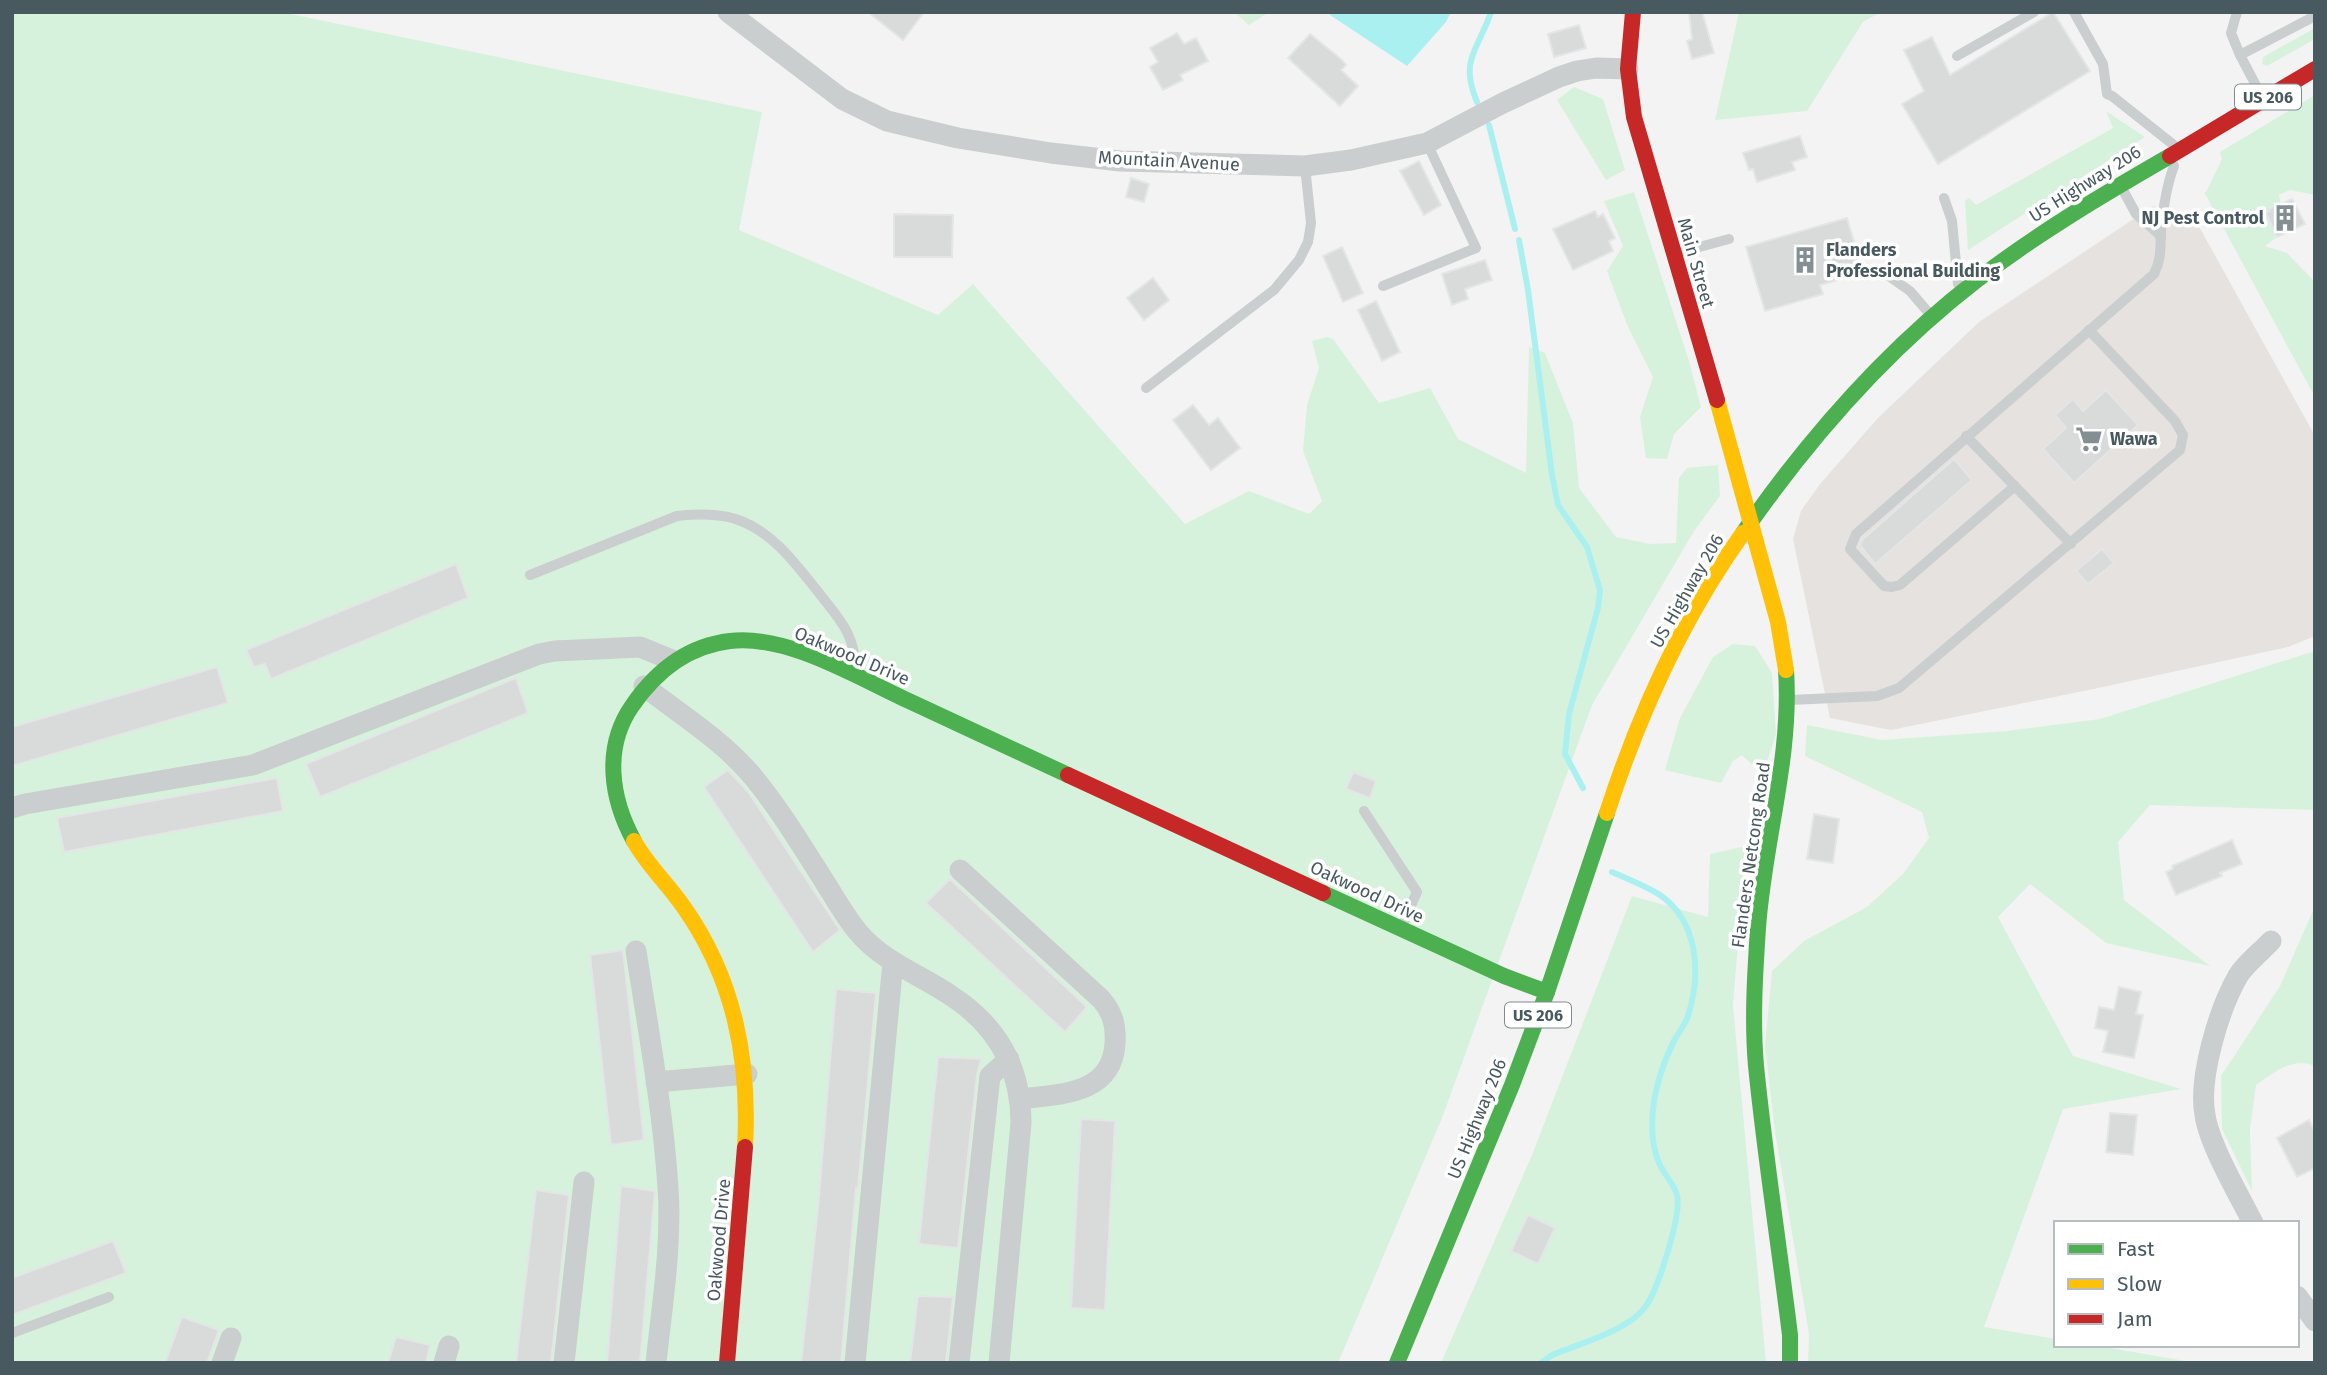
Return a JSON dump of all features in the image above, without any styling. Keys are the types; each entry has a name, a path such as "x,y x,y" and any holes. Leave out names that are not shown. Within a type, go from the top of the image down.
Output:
{"main road":[{"name":"Main Street","path":"1633,12 1628,69 1638,133 1750,522"},
{"name":"US Highway 206","path":"1398,1363 1513,1084 1547,992 1623,763 1653,691 1697,607 1750,522 1809,443 1884,363 1959,295 2034,239 2119,184 2315,69"},
{"name":"Flanders Netcong Road","path":"1750,522 1782,641 1788,700 1781,780 1761,895 1755,977 1755,1028 1756,1064 1788,1321 1790,1363"},
{"name":"Oakwood Drive","path":"727,1363 747,1136 747,1074 738,1024 715,960 689,913 637,847 625,825 613,781 614,743 623,720 644,687 672,660 712,643 748,639 791,649 856,676 1504,976 1547,992"}],"street":[{"name":"Mountain Avenue","path":"728,12 842,99 887,121 958,138 1120,161 1306,166 1351,160 1427,143 1559,76 1596,68 1628,69"},
{"path":"12,808 253,765 538,654 555,650 640,647 672,660"},
{"path":"644,687 732,754 755,778 858,932 893,962 951,995 972,1011 994,1034 1009,1059 1018,1080 1021,1123 999,1363"},
{"path":"960,870 1101,999 1115,1021 1115,1049 1110,1065 1101,1078 1088,1087 1069,1093 1021,1099"},
{"path":"2252,1221 2211,1137 2204,1116 2204,1077 2210,1052 2239,975 2271,941"},
{"path":"636,951 656,1082 668,1189 667,1256 656,1363"},
{"path":"855,1363 893,962"},
{"path":"959,1363 990,1076 1009,1059"},
{"path":"656,1082 747,1074"},
{"path":"564,1363 584,1182"},
{"path":"2299,1299 2315,1321"},
{"path":"222,1363 231,1339"}],"lane":[{"path":"1957,56 2034,12"},
{"path":"2015,486 1900,585 1884,586 1850,549 1856,534 2154,274 2162,252 2165,196 2180,150 2107,94 2103,64 2074,12"},
{"path":"2237,12 2231,33 2264,100"},
{"path":"2240,55 2315,16"},
{"path":"1383,286 1476,247 1427,143"},
{"path":"1146,388 1274,290 1299,260 1308,242 1311,223 1306,166"},
{"path":"2119,184 2136,214 2161,236"},
{"path":"1944,198 1952,221 1959,295"},
{"path":"1673,254 1729,239"},
{"path":"1883,272 1910,291 1933,317"},
{"path":"1788,700 1877,696 1899,688 2174,456 2183,443 2183,435 2175,421 2089,330"},
{"path":"1966,436 2071,544"},
{"path":"530,575 677,516 699,514 740,520 785,551 832,610 847,631 856,655 856,676"},
{"path":"1364,811 1417,892 1401,929"},
{"path":"12,1334 109,1297"}],"shaded area":[{"path":"2153,206 2197,223 2315,436 2315,636 2288,647 1891,730 1830,718 1793,539 1801,511 1820,484 1878,418 1979,322"}],"green space":[{"path":"12,12 281,12 762,112 739,230 938,315 973,284 1185,524 1249,491 1309,514 1322,501 1303,451 1307,405 1319,368 1312,341 1327,337 1333,339 1379,403 1430,388 1458,439 1526,473 1529,347 1545,353 1573,423 1579,488 1616,537 1651,544 1676,543 1679,478 1687,468 1718,465 1720,496 1694,531 1592,705 1442,1118 1338,1363 12,1363"},
{"path":"1234,12 1269,12 1249,25"},
{"path":"1739,12 1881,12 1863,22 1807,111 1715,120"},
{"path":"2315,28 2315,39 2267,66 2262,64 2263,57"},
{"path":"1574,87 1603,99 1625,170 1606,180 1557,100"},
{"path":"2315,95 2315,195 2290,190 2279,195 2281,204 2269,210 2277,237 2265,246 2287,253 2315,282 2315,397 2204,192 2222,159 2220,152"},
{"path":"2106,111 2145,137 1968,250 1965,201 1969,198 1976,205 2113,128"},
{"path":"1634,192 1689,361 1701,407 1674,434 1667,459 1646,458 1640,417 1653,377 1628,327 1607,271 1623,246 1604,201"},
{"path":"1733,644 1755,646 1772,673 1776,734 1763,775 1742,755 1733,761 1721,783 1665,770 1680,718 1713,657"},
{"path":"2315,651 2315,810 2150,805 2118,842 2124,900 2210,966 2106,943 2030,884 1998,917 2073,1056 2181,1089 2063,1109 1984,1327 2054,1339 2054,1347 2105,1347 2197,1363 1808,1363 1809,1334 1775,1132 1765,1046 1772,971 1804,941 1867,907 1903,874 1929,838 1922,812 1805,756 1807,725 1882,740 2007,731 2100,719"},
{"path":"1746,846 1733,1005 1766,1363 1441,1363 1532,1155 1632,896 1708,917 1710,854"},
{"path":"2315,906 2315,1066 2307,1063 2291,1064 2256,1085 2250,1129 2252,1191 2222,1129 2221,1076 2280,986"}],"water":[{"path":"1329,12 1451,12 1446,22 1407,66"}],"building":[{"path":"868,12 924,12 903,40"},
{"path":"1689,12 1702,12 1714,53 1692,59 1687,41 1692,39"},
{"path":"2053,12 2090,71 1938,164 1902,104 1924,91 1904,50 1932,37 1950,75"},
{"path":"1579,25 1586,48 1554,57 1548,34"},
{"path":"1177,33 1184,44 1196,38 1208,61 1180,75 1183,80 1163,90 1150,67 1158,62 1150,48"},
{"path":"1310,34 1342,60 1346,65 1341,70 1358,86 1340,106 1288,58"},
{"path":"1800,136 1807,157 1792,162 1795,170 1757,182 1743,153"},
{"path":"1419,161 1441,205 1424,215 1400,171"},
{"path":"1131,178 1149,184 1144,202 1126,197"},
{"name":"NJ Pest Control","path":"2292,199 2305,224 2277,237 2266,213"},
{"path":"1595,211 1598,217 1603,214 1615,238 1609,241 1613,251 1573,270 1553,229"},
{"path":"894,214 953,215 952,257 894,257"},
{"name":"Flanders Professional Building","path":"1847,218 1863,273 1820,285 1823,294 1765,311 1746,247"},
{"path":"1342,247 1363,293 1343,302 1323,256"},
{"path":"1485,260 1492,280 1465,289 1468,299 1452,305 1442,274"},
{"path":"1153,278 1169,300 1144,320 1127,298"},
{"path":"1376,301 1400,352 1382,361 1358,310"},
{"name":"Wawa","path":"2106,390 2138,425 2074,483 2043,449 2066,428 2055,415 2073,399 2083,411"},
{"path":"1193,405 1209,425 1218,418 1240,448 1211,470 1173,420"},
{"path":"1954,459 1972,480 1875,564 1860,545 1863,539"},
{"path":"2102,549 2114,563 2088,584 2076,571"},
{"path":"456,564 468,598 271,679 265,664 254,667 246,650"},
{"path":"217,667 228,703 12,766 12,727"},
{"path":"516,678 528,713 320,797 306,764"},
{"path":"728,770 749,793 840,930 813,952 704,787"},
{"path":"1353,772 1376,781 1370,798 1346,789"},
{"path":"277,778 283,811 64,852 57,818"},
{"path":"1814,814 1839,819 1833,863 1807,859"},
{"path":"2232,840 2242,864 2220,873 2222,876 2176,895 2166,872 2173,869 2172,866"},
{"path":"950,879 1087,1007 1065,1032 926,903"},
{"path":"623,950 644,1140 611,1145 590,955"},
{"path":"2119,987 2141,992 2136,1014 2143,1015 2134,1058 2103,1052 2108,1031 2095,1028 2099,1007 2114,1010"},
{"path":"836,989 876,993 864,1125 841,1363 801,1363 818,1208"},
{"path":"938,1057 981,1059 958,1248 919,1244"},
{"path":"2110,1113 2137,1115 2133,1155 2106,1152"},
{"path":"1081,1119 1115,1121 1105,1310 1071,1308"},
{"path":"2309,1120 2315,1132 2315,1168 2297,1177 2277,1138"},
{"path":"621,1186 655,1191 640,1363 607,1363"},
{"path":"536,1190 569,1195 551,1363 516,1363"},
{"path":"1528,1215 1555,1228 1538,1264 1511,1251"},
{"path":"113,1241 126,1273 12,1315 12,1278"},
{"path":"918,1296 953,1297 946,1363 910,1363"},
{"path":"182,1317 219,1330 207,1363 165,1363"},
{"path":"396,1337 430,1345 426,1363 388,1363"}],"waterway":[{"path":"1477,102 1472,87 1470,65 1491,12"},
{"path":"1489,125 1515,229"},
{"path":"1519,240 1558,505 1587,547 1600,590 1598,608 1569,714 1565,754 1583,788"},
{"path":"1541,1363 1552,1355 1612,1331 1632,1320 1643,1310 1662,1268 1673,1234 1678,1205 1673,1185 1657,1158 1652,1118 1661,1074 1671,1047 1687,1019 1692,1000 1695,984 1694,950 1683,920 1673,906 1655,892 1612,872"}],"traffic: fast":[{"path":"1743,533 1794,463 1850,398 1943,307 2047,230 2170,156"},
{"path":"634,841 620,808 614,774 614,756 623,722 641,693 662,671 700,648 730,641 775,644 822,660 1068,775"},
{"path":"1786,670 1785,735 1761,896 1754,1014 1756,1066 1790,1335 1790,1363"},
{"path":"1397,1363 1512,1085 1547,992 1607,813"},
{"path":"1323,893 1504,976 1547,992"}],"traffic: slow":[{"path":"1717,400 1778,622 1786,670"},
{"path":"1607,813 1633,739 1664,667 1701,598 1743,533"},
{"path":"634,841 701,933 726,991 735,1020 745,1082 745,1147"}],"traffic: jam":[{"path":"1633,12 1628,69 1634,117 1717,400"},
{"path":"2170,156 2315,69"},
{"path":"1068,775 1323,893"},
{"path":"727,1363 745,1147"}],"place":[{"name":"NJ Pest Control","path":"2285,218"},
{"name":"Flanders Professional Building","path":"1805,260"},
{"name":"Wawa","path":"2089,439"}]}
